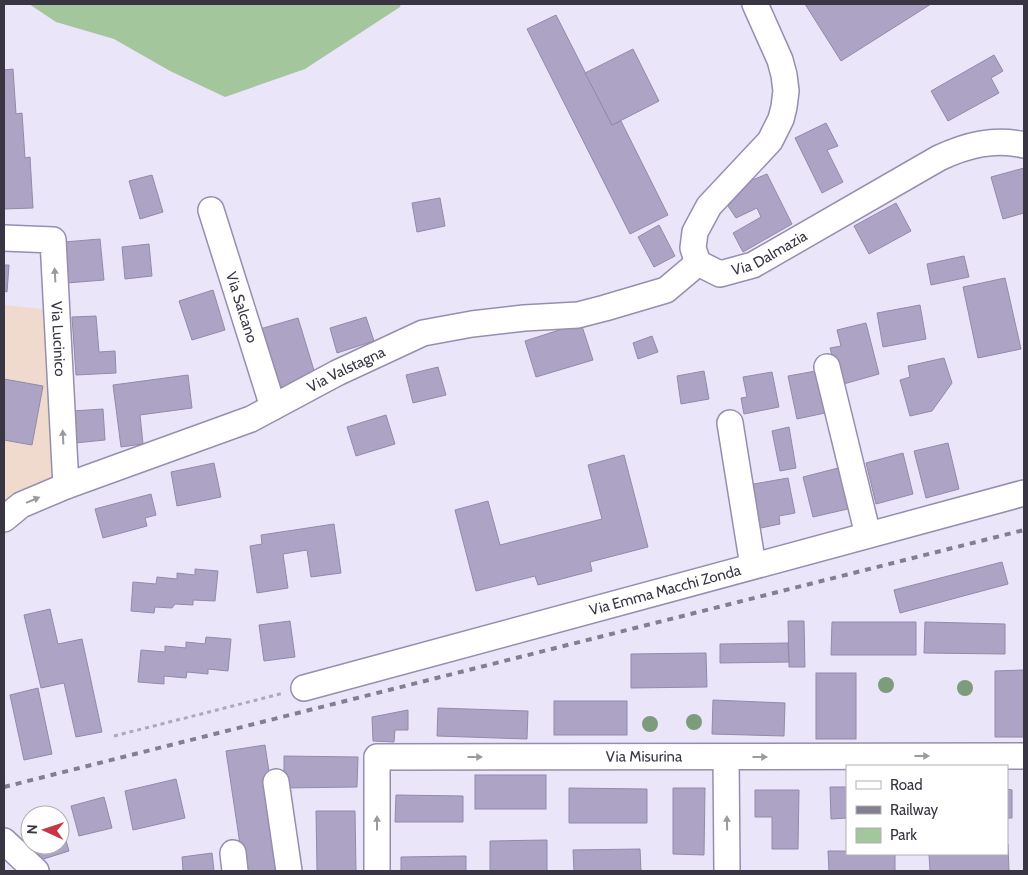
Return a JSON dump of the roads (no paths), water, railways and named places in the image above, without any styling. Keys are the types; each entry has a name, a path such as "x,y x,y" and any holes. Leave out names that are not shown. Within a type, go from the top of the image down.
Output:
{"street":[{"path":"698,263 693,248 695,232 710,206 770,141 781,119 784,107 786,91 780,60 755,4"},
{"name":"Via Dalmazia","path":"698,263 720,274 753,265 884,189 953,152 981,143 1003,141 1024,145"},
{"name":"Via Salcano","path":"211,210 273,407"},
{"name":"Via Lucinico","path":"4,238 53,240 66,486"},
{"name":"Via Valstagna","path":"4,519 21,505 66,486 251,419 337,372 424,333 472,324 524,318 578,315 666,290 698,263"},
{"path":"827,366 868,535"},
{"path":"730,424 753,566"},
{"name":"Via Emma Macchi Zonda","path":"304,688 1024,493"},
{"name":"Via Misurina","path":"377,871 378,757 1024,756"},
{"path":"726,757 727,871"},
{"path":"276,782 289,871"},
{"path":"4,841 36,871"},
{"path":"4,859 19,871"}],"railway":[{"path":"4,787 1024,530"}]}
